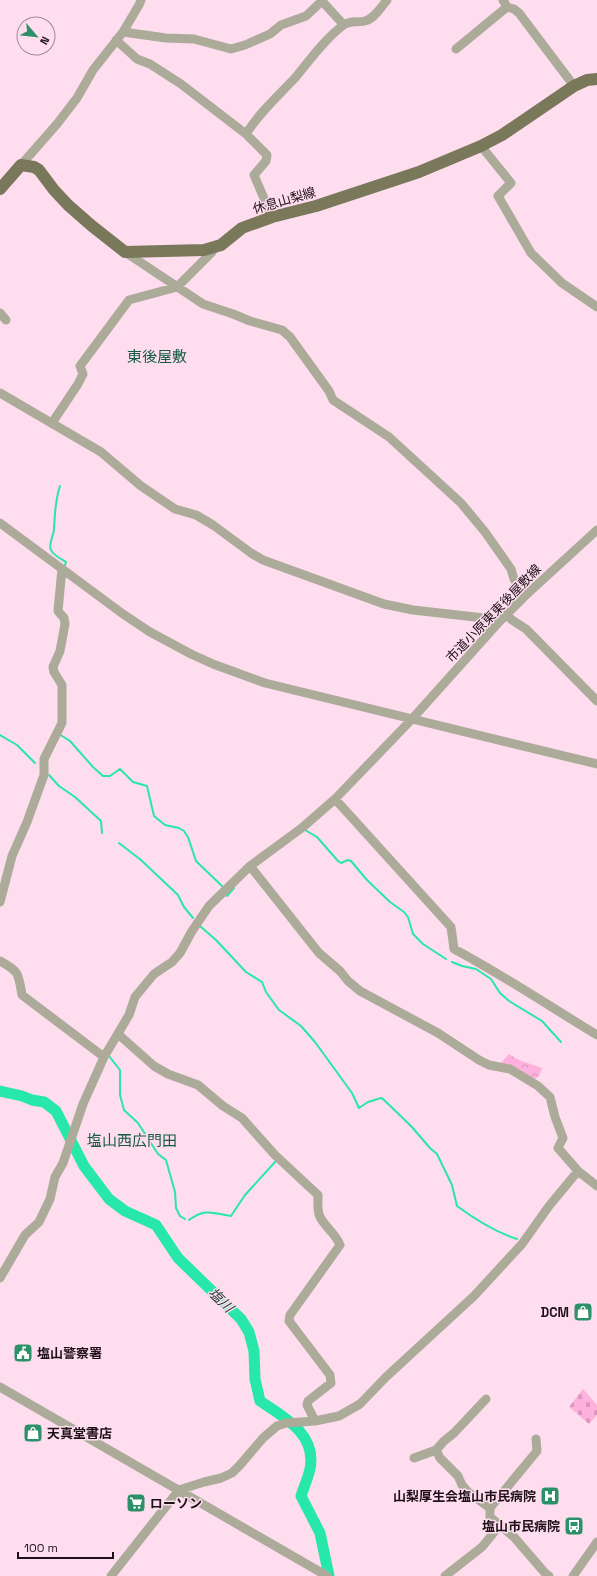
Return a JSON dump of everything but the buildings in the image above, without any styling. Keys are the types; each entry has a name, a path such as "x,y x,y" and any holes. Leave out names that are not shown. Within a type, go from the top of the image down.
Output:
{"main road":[{"name":"休息山梨線","path":"126,252 204,250 221,245 242,228 272,217 316,206 419,172 481,146 502,135 574,86 587,80 597,79"},
{"path":"0,188 22,165 34,167 40,170 54,190 68,205 126,252"}],"street":[{"path":"22,165 77,98 93,70 123,32 141,0"},
{"path":"123,32 166,38 194,39 231,49 245,45 270,34 281,25 306,16 321,0 343,24"},
{"path":"246,134 253,122 300,72 329,37 343,24 349,22 366,21 370,19 387,0"},
{"path":"456,49 505,4 519,13 574,86"},
{"path":"116,40 137,59 150,64 180,84 246,134 267,155 266,160 254,175 272,217"},
{"path":"481,146 511,183 498,196 531,253 562,283 597,307"},
{"path":"52,422 78,384 83,374 80,366 129,300 177,287 212,252 215,246"},
{"path":"126,252 203,304 250,321 282,330 290,337 329,391 333,400 389,437 461,503 485,532 511,569 514,578 526,595"},
{"path":"0,394 52,422 101,452 141,486 169,505 175,509 196,515 214,524 251,553 263,560 384,604 413,610 493,619 499,622"},
{"path":"0,522 134,622 166,641 213,664 265,682 597,764"},
{"name":"市道小原東東後屋敷線","path":"0,1278 25,1235 39,1222 50,1199 55,1177 63,1163 83,1104 104,1057 129,1015 135,997 154,974 172,962 180,953 208,906 335,799 412,719 499,622 526,595 597,530"},
{"path":"0,902 12,856 27,822 44,775 44,758 62,723 62,685 54,672 53,667 60,651 65,624 64,618 58,611 62,569"},
{"path":"507,615 526,629 597,701"},
{"path":"335,799 451,927 454,949 487,966 597,1035"},
{"path":"252,868 319,953 340,970 348,981 360,991 438,1033 479,1060 489,1065 510,1069 538,1086 546,1093 550,1097 555,1117 563,1138 558,1148 578,1171 597,1186"},
{"path":"0,961 19,975 22,995 104,1057"},
{"path":"118,1034 158,1068 168,1074 198,1085 223,1106 242,1118 275,1154 318,1195 318,1212 320,1217 337,1237 340,1245 290,1315 289,1321 330,1375 331,1383 308,1401 307,1405 315,1421"},
{"path":"111,1576 179,1490 222,1478 232,1472 263,1438 277,1426 286,1423 315,1421 339,1416 360,1404 386,1377 474,1296 522,1244 549,1206 578,1171"},
{"path":"0,1387 323,1575"},
{"path":"414,1458 436,1450 486,1399"},
{"path":"536,1439 537,1450 490,1508 490,1517 514,1537 549,1576"},
{"path":"436,1450 440,1458 458,1476 462,1485 468,1492 490,1508"},
{"path":"445,1576 482,1547 500,1525"},
{"path":"574,1576 597,1542"}],"green space":[{"path":"509,1054 519,1060 542,1068 539,1076 533,1080 500,1064"},
{"path":"583,1389 597,1405 597,1415 589,1424 569,1407"}],"waterway":[{"path":"60,486 56,502 54,531 50,548 53,554 66,562 65,565"},
{"path":"59,734 70,741 103,776 110,776 120,769 133,782 147,786 154,816 165,825 179,828 184,831 188,837 196,861 222,886"},
{"path":"0,735 17,745 35,763"},
{"path":"49,775 59,786 75,797 101,821 102,833"},
{"path":"305,830 317,837 338,861 341,863 348,860 351,861 367,880 390,902 404,912 408,917 413,934 423,944 446,959"},
{"path":"119,843 141,860 178,895 184,907 193,918"},
{"path":"227,896 234,888"},
{"path":"200,926 216,940 246,972 262,982 266,992 279,1010 301,1026 315,1042 352,1093 359,1108 368,1102 381,1098 383,1099 437,1154 452,1185 457,1206 486,1225 517,1239"},
{"path":"452,962 476,969 491,979 500,993 509,1001 542,1021 561,1042"},
{"path":"109,1056 120,1070 120,1095 124,1110 138,1123 158,1154 166,1160 175,1192 176,1208 180,1216 185,1219"},
{"name":"塩川","path":"0,1091 44,1102 56,1111 84,1166 109,1199 125,1211 156,1225 178,1258 241,1319 249,1332 254,1351 255,1379 260,1401 279,1413 297,1428 304,1436 309,1446 311,1457 310,1469 301,1496 320,1533 329,1576"},
{"path":"189,1220 195,1216 209,1212 231,1216 245,1195 276,1161"}],"place":[{"name":"DCM","path":"583,1312"},
{"name":"塩山警察署","path":"23,1353"},
{"name":"天真堂書店","path":"33,1433"},
{"name":"山梨厚生会塩山市民病院","path":"550,1496"},
{"name":"ローソン","path":"136,1503"},
{"name":"塩山市民病院","path":"574,1526"}],"district":[{"name":"東後屋敷","path":"157,357"},
{"name":"塩山西広門田","path":"132,1141"}]}
